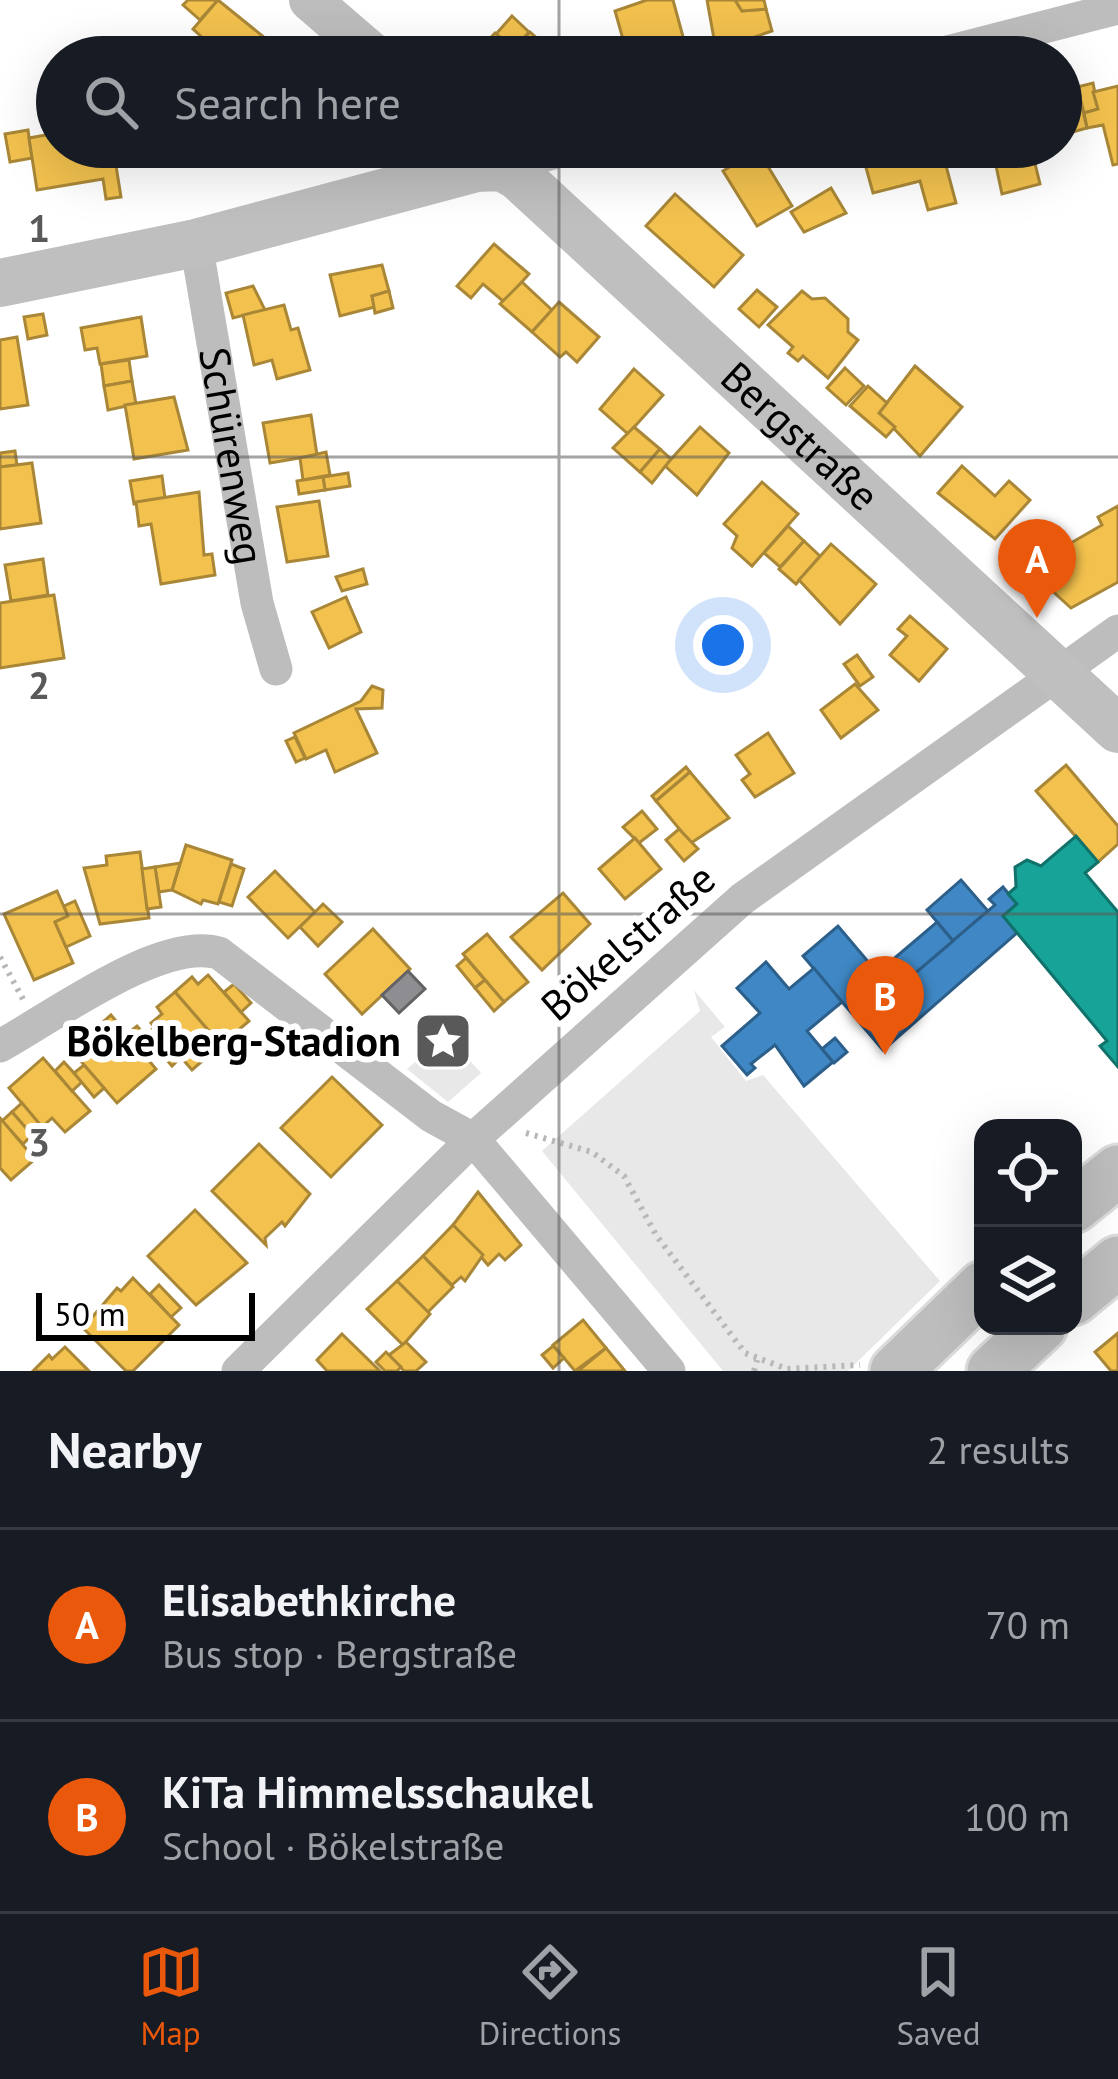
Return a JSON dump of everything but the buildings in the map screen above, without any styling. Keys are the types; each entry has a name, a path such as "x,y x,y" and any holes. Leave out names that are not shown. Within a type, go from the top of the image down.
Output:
{"main road":[{"path":"0,283 196,243 476,168"},
{"name":"Bergstraße","path":"507,168 1118,729"},
{"path":"1082,1200 1118,1172"},
{"path":"1082,1292 1118,1262"},
{"path":"896,1371 974,1296"},
{"path":"993,1371 1031,1335"}],"street":[{"path":"310,0 352,36"},
{"path":"984,36 1046,13 1118,8"},
{"name":"Schürenweg","path":"196,243 257,603 276,669"},
{"name":"Bökelstraße","path":"238,1371 484,1129 742,899 1118,631"},
{"path":"0,1046 154,960 200,948 219,953 430,1116 484,1129 669,1371"}],"path":[{"path":"0,957 38,1025"},
{"path":"484,1129 592,1152 624,1175 670,1254 745,1353 767,1368 860,1365 866,1371"},
{"path":"754,1371 758,1360"}],"shaded area":[{"path":"694,990 725,1027 711,1037 746,1081 763,1075 940,1281 848,1371 723,1371 542,1151 700,1011"},
{"path":"447,1035 481,1073 448,1102 407,1069"}],"place":[{"name":"Elisabethkirche","path":"1037,618"},
{"name":"Bökelberg-Stadion","path":"443,1041"},
{"name":"KiTa Himmelsschaukel","path":"885,1055"}]}
